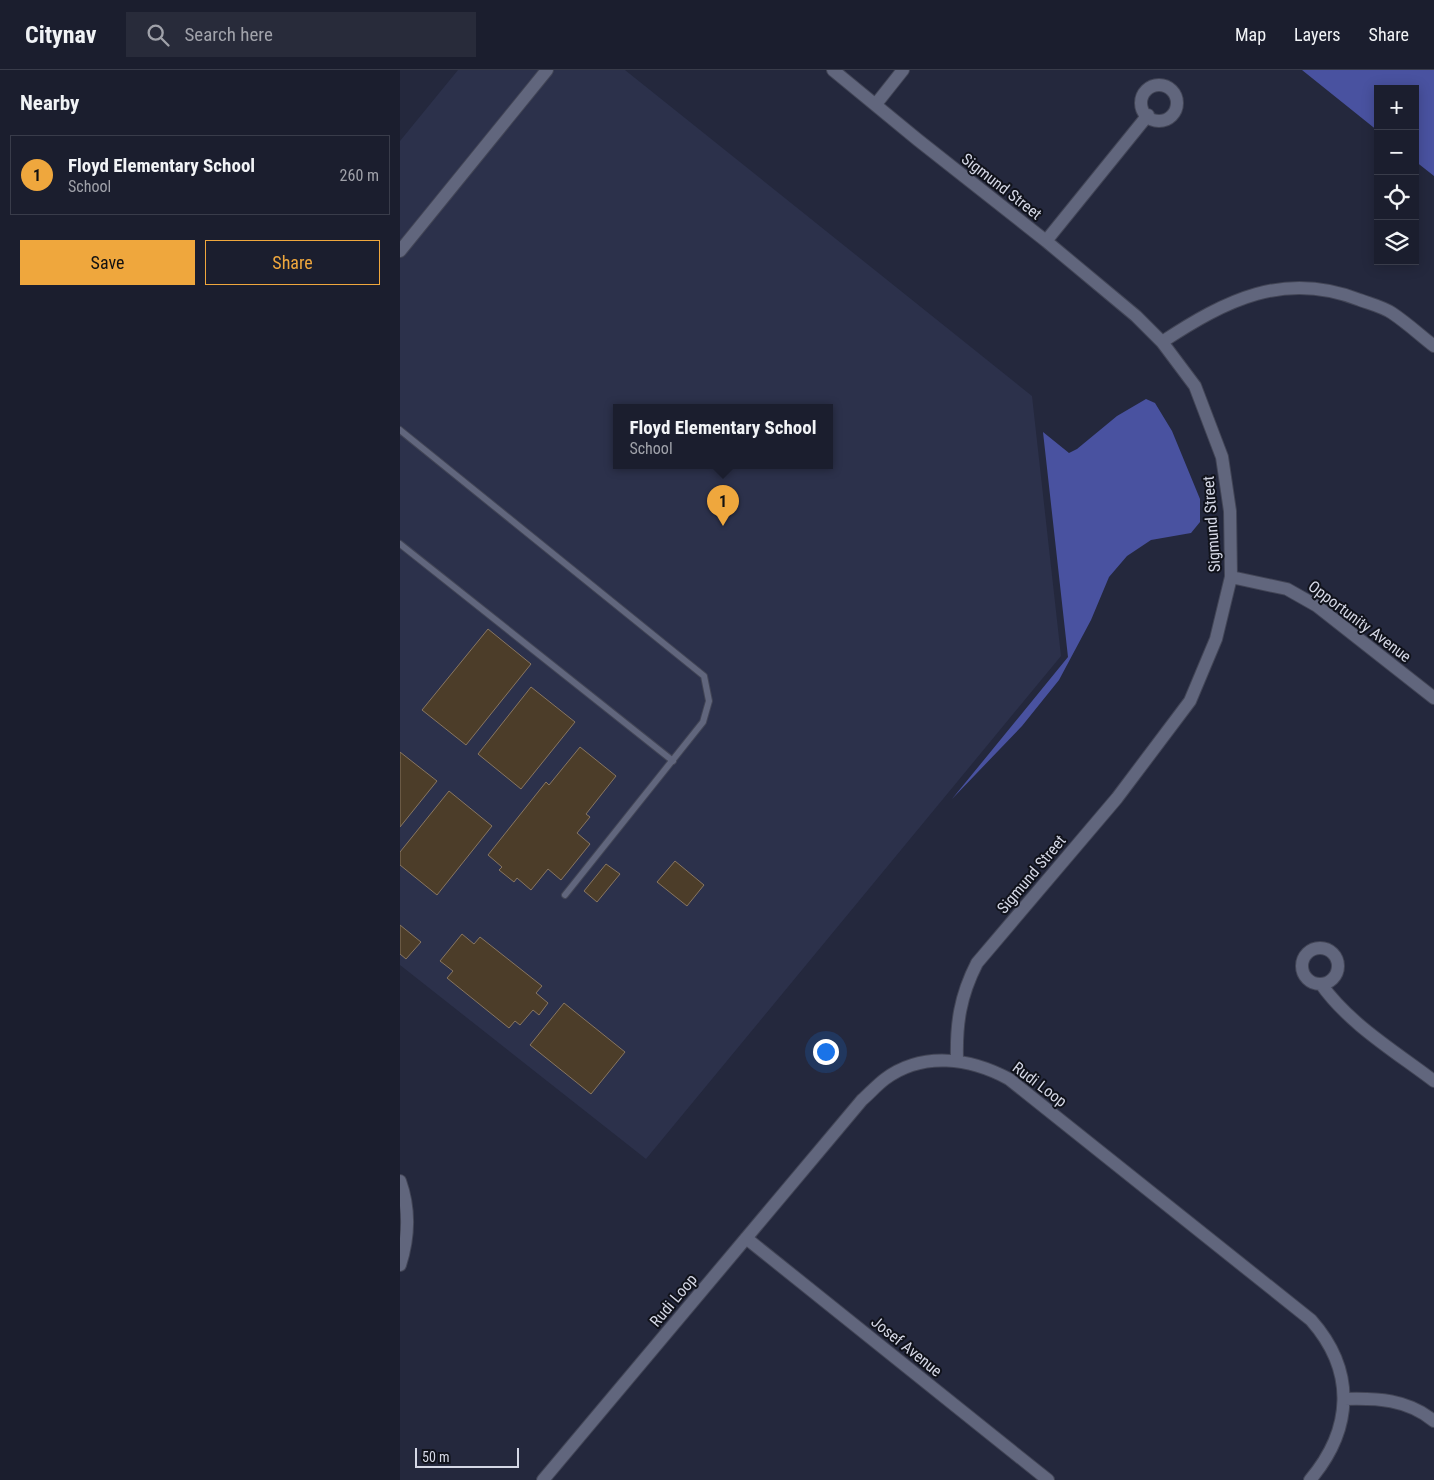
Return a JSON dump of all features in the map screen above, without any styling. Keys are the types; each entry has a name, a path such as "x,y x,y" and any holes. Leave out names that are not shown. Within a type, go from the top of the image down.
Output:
{"street":[{"path":"400,252 547,70"},
{"name":"Sigmund Street","path":"833,70 1046,241 1136,316 1162,342 1195,386 1222,457 1230,511 1231,577 1216,638 1190,700 1117,798 977,963 966,983 960,1002 957,1020 957,1060"},
{"path":"876,104 903,70"},
{"path":"1046,241 1148,116"},
{"path":"1162,342 1204,315 1249,295 1292,287 1336,290 1390,312 1434,346"},
{"name":"Opportunity Avenue","path":"1231,577 1287,589 1317,606 1434,698"},
{"path":"1321,984 1329,995 1361,1025 1434,1081"},
{"name":"Rudi Loop","path":"543,1480 862,1100 885,1079 905,1068 924,1062 957,1060 991,1069 1009,1078 1311,1320 1325,1335 1335,1353 1341,1372 1344,1399 1338,1433 1322,1464 1310,1480"},
{"path":"400,1181 407,1210 408,1230 400,1265"},
{"name":"Josef Avenue","path":"746,1238 1048,1480"},
{"path":"1344,1399 1375,1398 1395,1401 1414,1408 1434,1421"}],"lane":[{"path":"400,430 704,676 709,701 703,722 565,895"},
{"path":"400,544 673,761"}],"shaded area":[{"path":"458,70 625,70 1032,396 1061,656 646,1159 400,965 400,141"},
{"path":"1302,70 1434,70 1434,176 1419,164 1419,85 1374,85 1374,128"},
{"path":"1146,399 1155,403 1172,431 1200,499 1200,522 1191,533 1151,540 1127,556 1109,577 1091,620 1059,680 1022,726 952,799 1068,657 1043,432 1069,453 1077,449 1117,416"}],"building":[{"path":"488,629 531,664 466,745 422,710"},
{"path":"531,687 575,722 521,789 478,754"},
{"path":"580,747 616,776 586,814 590,817 577,833 590,844 561,880 548,869 531,890 517,878 514,882 499,870 502,867 488,855 546,782 549,785"},
{"path":"400,752 437,781 400,827"},
{"path":"449,791 492,826 437,895 400,865 400,852"},
{"path":"675,861 704,885 687,906 657,882"},
{"path":"606,864 620,874 597,902 584,891"},
{"path":"400,925 421,942 406,959 400,954"},
{"path":"462,934 474,944 480,937 542,986 536,993 548,1003 539,1015 533,1010 520,1025 515,1021 509,1028 447,978 453,971 440,961"},
{"path":"564,1003 625,1052 591,1094 530,1045"}],"place":[{"name":"Floyd Elementary School","path":"723,526"}]}
